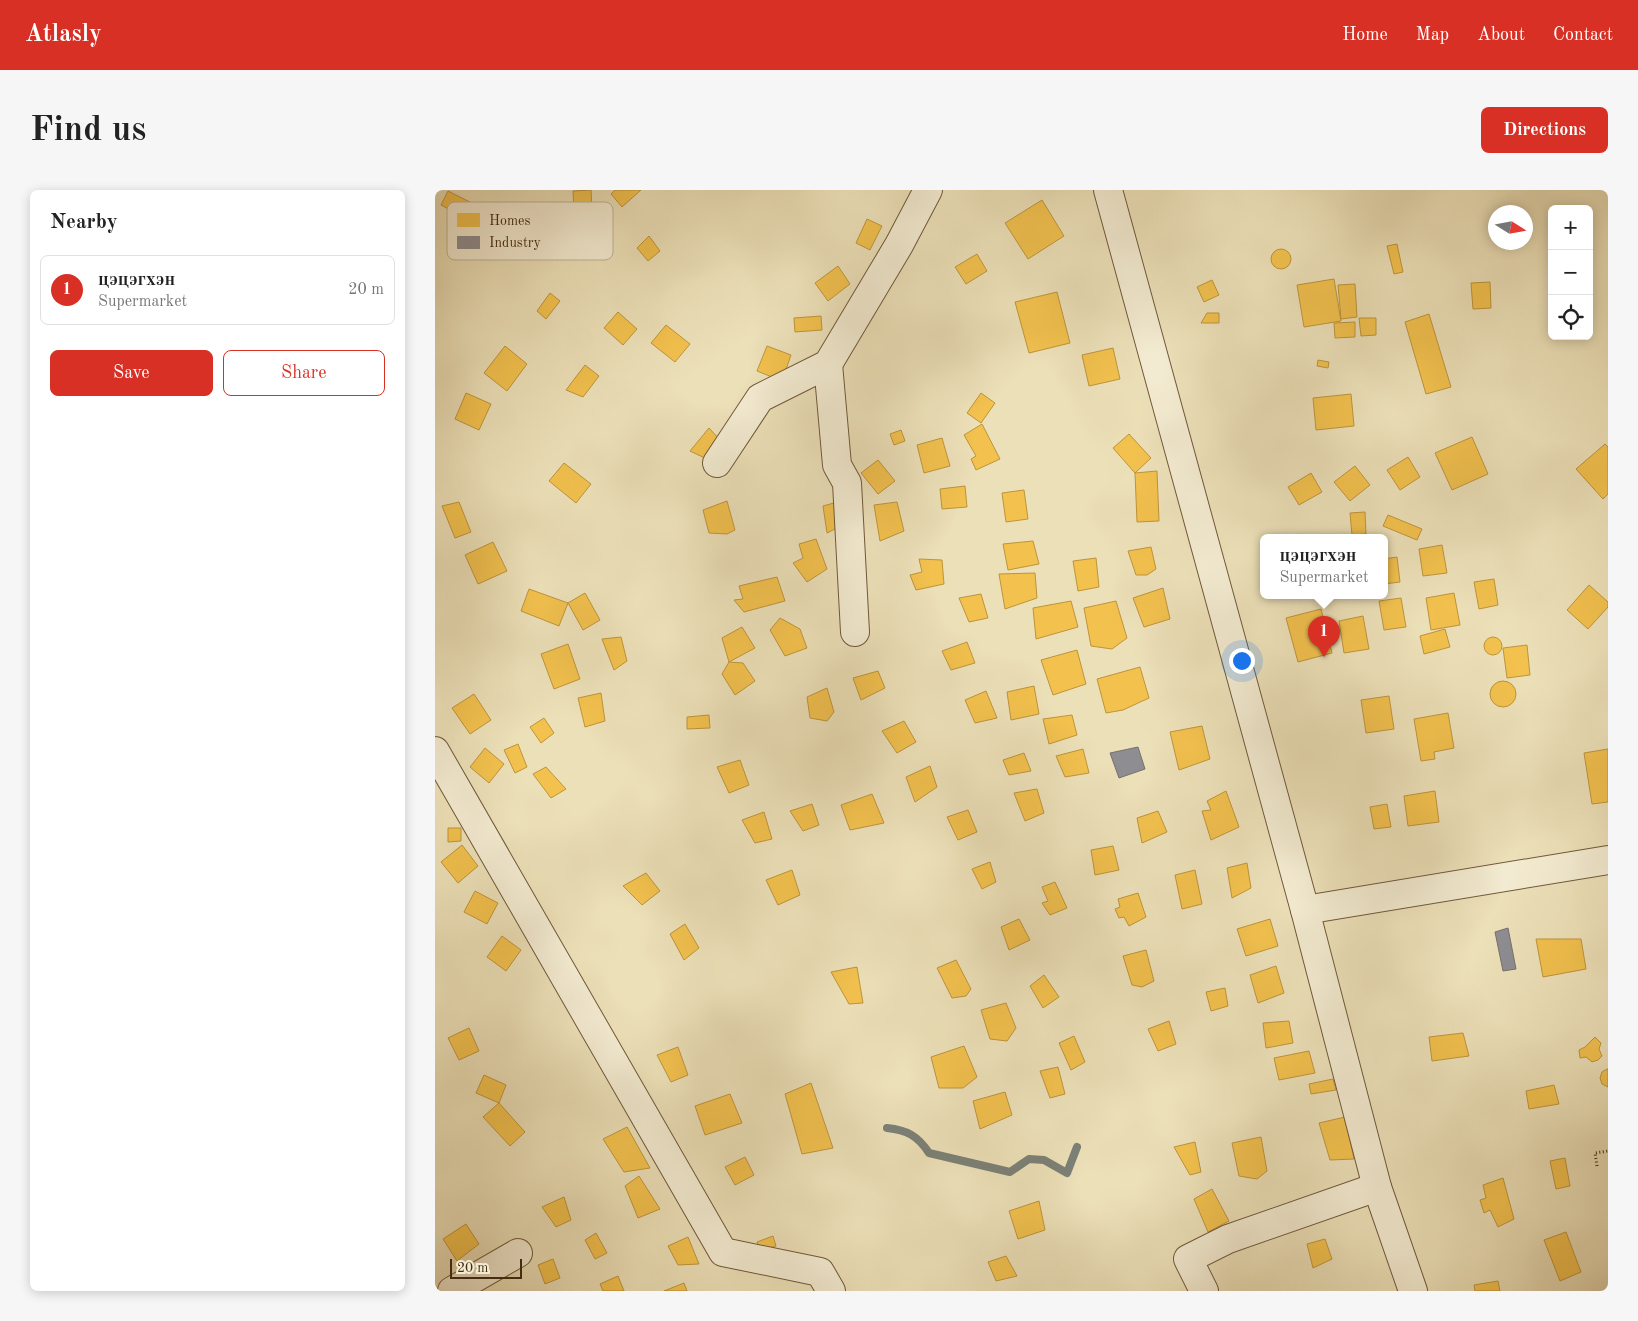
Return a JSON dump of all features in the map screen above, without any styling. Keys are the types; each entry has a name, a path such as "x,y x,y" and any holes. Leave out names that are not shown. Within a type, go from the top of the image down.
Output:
{"street":[{"path":"717,463 761,398 828,364 899,245 928,190"},
{"path":"1108,190 1305,910 1377,1187 1413,1291"},
{"path":"828,364 837,465 847,482 855,632"},
{"path":"435,751 723,1252 820,1272 831,1291"},
{"path":"1305,910 1608,860"},
{"path":"1204,1291 1188,1259 1228,1238 1377,1187"},
{"path":"452,1291 518,1253"}],"path":[{"path":"1597,1166 1595,1154 1608,1151"}],"building: Homes":[{"path":"591,190 592,202 574,202 573,191"},
{"path":"615,190 641,190 622,207 611,194"},
{"path":"448,191 470,202 447,202 447,208 441,205"},
{"path":"1042,200 1064,236 1028,259 1005,223"},
{"path":"867,219 882,226 870,250 856,243"},
{"path":"649,236 660,251 648,261 637,248"},
{"path":"1397,244 1403,272 1394,274 1387,246"},
{"path":"1281,249 1288,252 1291,259 1288,266 1281,269 1274,266 1271,259 1274,252"},
{"path":"977,254 987,271 966,284 955,267"},
{"path":"838,266 850,284 828,301 815,283"},
{"path":"1334,279 1341,321 1304,327 1297,285"},
{"path":"1212,280 1219,295 1204,302 1197,287"},
{"path":"1490,282 1491,308 1473,309 1471,283"},
{"path":"1355,284 1357,317 1341,319 1338,285"},
{"path":"1057,292 1070,343 1029,353 1015,302"},
{"path":"550,293 560,301 546,319 537,311"},
{"path":"618,312 637,329 623,345 604,328"},
{"path":"1207,313 1219,313 1219,323 1201,323"},
{"path":"1429,314 1451,387 1426,394 1405,322"},
{"path":"821,316 822,330 795,332 794,318"},
{"path":"1359,318 1376,318 1376,335 1361,336"},
{"path":"1355,322 1355,337 1335,338 1334,323"},
{"path":"666,325 690,344 675,362 651,343"},
{"path":"505,346 527,364 507,391 484,373"},
{"path":"767,346 791,355 782,381 757,371"},
{"path":"1113,348 1120,379 1089,386 1082,355"},
{"path":"1318,360 1329,362 1328,368 1317,366"},
{"path":"585,365 599,376 583,397 566,390"},
{"path":"466,393 491,404 479,430 455,419"},
{"path":"981,393 995,403 981,423 967,413"},
{"path":"1351,394 1354,426 1316,430 1313,398"},
{"path":"982,424 1000,459 976,470 971,459 976,456 964,435"},
{"path":"709,428 722,442 709,460 690,451"},
{"path":"901,430 905,441 894,445 890,434"},
{"path":"1129,434 1151,458 1135,473 1113,448"},
{"path":"1472,437 1488,474 1452,490 1435,453"},
{"path":"942,438 950,466 924,473 917,445"},
{"path":"1605,444 1608,447 1608,494 1603,499 1576,469"},
{"path":"1408,457 1420,477 1400,490 1387,470"},
{"path":"878,460 895,481 878,494 861,473"},
{"path":"564,463 591,484 576,503 549,481"},
{"path":"1355,466 1370,485 1350,501 1334,482"},
{"path":"1157,471 1159,521 1137,522 1135,473"},
{"path":"1311,473 1322,492 1299,505 1288,487"},
{"path":"965,486 967,507 942,509 940,489"},
{"path":"1024,490 1028,519 1006,522 1002,493"},
{"path":"727,501 735,530 727,534 709,533 703,510"},
{"path":"841,501 847,523 827,533 823,506"},
{"path":"459,502 471,532 455,538 442,506"},
{"path":"897,502 904,531 880,541 874,505"},
{"path":"1365,512 1366,534 1352,534 1350,513"},
{"path":"1388,515 1422,529 1417,540 1383,526"},
{"path":"816,539 827,569 807,582 793,563 803,558 799,544"},
{"path":"1033,541 1039,564 1008,570 1003,544"},
{"path":"493,542 507,571 478,584 465,555"},
{"path":"1442,545 1447,573 1423,576 1419,549"},
{"path":"1151,547 1156,569 1147,575 1136,575 1128,551"},
{"path":"1397,557 1400,582 1388,584 1388,558"},
{"path":"1096,558 1099,587 1078,591 1073,561"},
{"path":"919,559 942,560 944,584 916,590 910,575 922,572"},
{"path":"1035,573 1037,598 1005,609 999,574"},
{"path":"777,577 785,601 744,612 734,600 743,599 739,586"},
{"path":"1494,579 1498,605 1479,609 1474,582"},
{"path":"1589,585 1608,602 1608,607 1588,629 1567,610"},
{"path":"1163,588 1170,619 1144,627 1133,598"},
{"path":"529,589 568,603 559,626 521,611"},
{"path":"585,593 600,620 583,630 568,603"},
{"path":"1454,593 1460,625 1431,630 1426,598"},
{"path":"981,594 988,618 969,622 959,598"},
{"path":"1401,598 1406,627 1384,630 1379,601"},
{"path":"1071,601 1078,627 1036,639 1033,608"},
{"path":"1116,601 1127,638 1112,649 1091,646 1084,608"},
{"path":"1321,609 1332,653 1298,662 1286,618"},
{"path":"1363,616 1369,649 1344,653 1339,621"},
{"path":"780,618 800,629 807,648 785,656 770,630"},
{"path":"742,627 755,648 729,662 722,638"},
{"path":"1445,629 1450,647 1424,654 1420,636"},
{"path":"621,637 627,661 614,670 602,639"},
{"path":"1493,637 1500,639 1502,646 1500,653 1493,655 1486,653 1484,646 1486,639"},
{"path":"967,642 975,663 951,670 942,651"},
{"path":"568,644 580,679 554,689 541,654"},
{"path":"1527,645 1530,675 1507,678 1503,648"},
{"path":"1077,650 1086,684 1053,695 1041,660"},
{"path":"729,662 743,663 755,681 735,695 722,674"},
{"path":"1140,667 1149,698 1123,710 1106,713 1097,679"},
{"path":"878,671 885,688 861,700 853,678"},
{"path":"1503,681 1512,685 1516,694 1512,703 1503,707 1494,703 1490,694 1494,685"},
{"path":"1034,686 1039,714 1011,720 1007,692"},
{"path":"827,688 834,712 827,721 810,718 807,697"},
{"path":"986,691 997,718 975,723 965,700"},
{"path":"601,693 605,721 585,727 578,698"},
{"path":"474,694 491,720 470,734 452,708"},
{"path":"1389,696 1394,729 1366,733 1361,700"},
{"path":"1448,713 1454,748 1434,752 1435,759 1421,761 1414,719"},
{"path":"709,715 710,728 687,729 687,717"},
{"path":"1072,715 1077,735 1049,744 1043,719"},
{"path":"544,718 554,733 541,743 530,727"},
{"path":"904,721 916,742 897,753 882,731"},
{"path":"1202,726 1210,759 1179,770 1170,732"},
{"path":"518,744 527,767 515,773 504,750"},
{"path":"485,748 504,764 489,783 470,767"},
{"path":"1083,749 1089,773 1065,777 1056,756"},
{"path":"1608,749 1608,802 1592,804 1584,753"},
{"path":"1024,753 1031,771 1009,775 1003,760"},
{"path":"740,760 749,785 729,793 717,767"},
{"path":"930,766 937,787 915,802 906,777"},
{"path":"546,767 566,789 551,798 533,774"},
{"path":"1037,789 1044,813 1025,821 1014,793"},
{"path":"1226,791 1239,827 1211,840 1202,811 1211,810 1207,801"},
{"path":"1435,791 1439,822 1408,826 1404,796"},
{"path":"872,794 884,823 850,830 841,805"},
{"path":"812,804 819,825 803,831 790,811"},
{"path":"1387,804 1391,827 1374,829 1370,807"},
{"path":"968,810 977,832 958,840 947,817"},
{"path":"1158,811 1167,832 1142,843 1137,818"},
{"path":"764,812 772,839 755,843 742,820"},
{"path":"448,828 461,828 461,841 448,842"},
{"path":"462,845 478,866 458,883 441,862"},
{"path":"1113,846 1119,870 1095,875 1091,850"},
{"path":"990,862 996,882 982,889 972,869"},
{"path":"1247,863 1251,888 1232,898 1227,868"},
{"path":"792,870 800,895 778,905 766,880"},
{"path":"1195,870 1202,904 1182,909 1175,875"},
{"path":"646,873 660,891 642,905 623,886"},
{"path":"1055,882 1067,908 1050,915 1042,903 1048,901 1042,887"},
{"path":"475,891 498,903 487,924 464,912"},
{"path":"1138,893 1146,917 1129,926 1124,917 1119,918 1115,909 1120,907 1118,899"},
{"path":"1019,919 1030,940 1009,950 1001,927"},
{"path":"1270,919 1278,946 1246,956 1237,929"},
{"path":"685,924 699,948 684,960 670,934"},
{"path":"502,936 521,950 506,971 487,957"},
{"path":"1536,939 1581,939 1586,969 1543,977"},
{"path":"1146,950 1154,981 1142,987 1132,985 1123,956"},
{"path":"956,960 971,989 966,996 952,998 937,968"},
{"path":"1276,966 1284,993 1258,1003 1250,975"},
{"path":"857,967 863,1003 849,1004 831,972"},
{"path":"1044,975 1059,997 1043,1008 1030,986"},
{"path":"1225,988 1228,1006 1211,1011 1206,992"},
{"path":"1006,1003 1016,1028 1007,1041 990,1039 981,1010"},
{"path":"1169,1021 1176,1044 1158,1051 1148,1029"},
{"path":"1289,1021 1293,1043 1266,1048 1263,1023"},
{"path":"469,1028 479,1051 459,1060 448,1038"},
{"path":"1463,1033 1469,1056 1432,1061 1429,1037"},
{"path":"1074,1036 1085,1062 1071,1070 1059,1043"},
{"path":"1595,1037 1601,1043 1599,1049 1602,1056 1592,1062 1586,1057 1580,1058 1579,1050"},
{"path":"964,1046 977,1077 963,1088 939,1088 931,1057"},
{"path":"678,1047 688,1075 671,1082 657,1055"},
{"path":"1309,1051 1315,1073 1279,1080 1274,1058"},
{"path":"1058,1067 1065,1094 1050,1098 1040,1071"},
{"path":"1607,1069 1608,1087 1602,1084 1600,1078 1602,1072"},
{"path":"484,1075 506,1085 499,1103 476,1093"},
{"path":"1333,1079 1336,1090 1311,1094 1309,1084"},
{"path":"811,1083 833,1148 802,1154 785,1094"},
{"path":"1554,1085 1559,1104 1529,1109 1526,1091"},
{"path":"1005,1092 1012,1115 980,1129 973,1101"},
{"path":"730,1094 742,1123 705,1135 695,1106"},
{"path":"499,1103 525,1132 510,1146 483,1117"},
{"path":"1345,1117 1354,1159 1330,1160 1319,1123"},
{"path":"627,1127 650,1168 624,1172 603,1139"},
{"path":"1261,1137 1267,1171 1257,1179 1239,1176 1232,1143"},
{"path":"1195,1142 1201,1172 1190,1175 1174,1147"},
{"path":"745,1157 754,1175 735,1185 725,1167"},
{"path":"1565,1158 1570,1186 1556,1189 1550,1161"},
{"path":"639,1176 660,1209 638,1218 625,1186"},
{"path":"1503,1178 1514,1219 1498,1227 1490,1210 1484,1213 1480,1200 1486,1198 1483,1185"},
{"path":"1212,1189 1229,1221 1208,1232 1194,1199"},
{"path":"564,1197 571,1220 556,1227 542,1207"},
{"path":"1039,1201 1045,1230 1018,1239 1009,1211"},
{"path":"466,1224 479,1244 457,1261 443,1239"},
{"path":"1566,1232 1581,1272 1560,1281 1544,1240"},
{"path":"596,1233 607,1253 595,1259 585,1240"},
{"path":"773,1236 776,1246 760,1251 757,1242"},
{"path":"688,1237 699,1264 678,1265 668,1246"},
{"path":"1325,1239 1332,1259 1313,1268 1307,1244"},
{"path":"1006,1256 1017,1276 996,1281 988,1262"},
{"path":"553,1259 560,1278 545,1284 538,1265"},
{"path":"618,1276 624,1291 603,1291 600,1284"},
{"path":"1498,1281 1500,1291 1475,1291 1474,1285"},
{"path":"684,1283 687,1291 664,1291"}],"building: Industry":[{"path":"1138,747 1145,769 1119,778 1110,753"},
{"path":"1508,928 1516,969 1503,971 1495,932"}],"waterway":[{"path":"887,1128 906,1132 921,1142 929,1153 1010,1172 1029,1159 1044,1160 1067,1173 1077,1147"}],"place":[{"name":"цэцэгхэн","path":"1324,657"}]}
